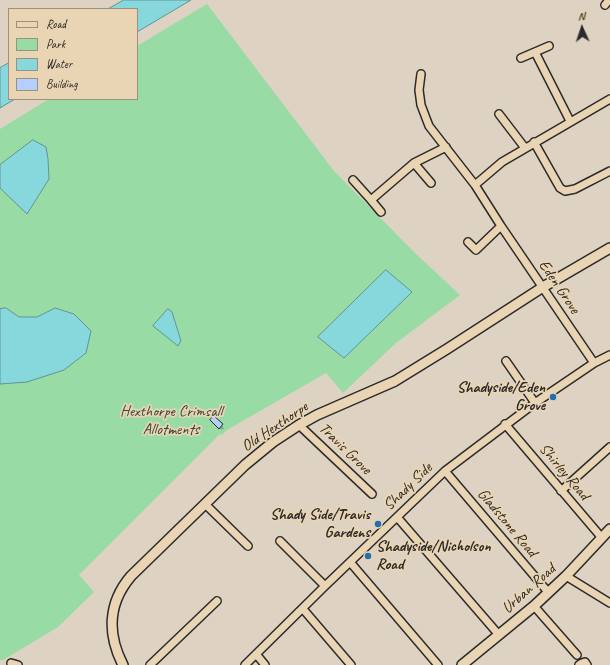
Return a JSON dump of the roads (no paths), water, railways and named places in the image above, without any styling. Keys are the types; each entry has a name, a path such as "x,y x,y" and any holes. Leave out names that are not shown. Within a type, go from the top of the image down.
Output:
{"street":[{"path":"521,58 549,46"},
{"path":"535,52 570,121"},
{"name":"Eden Grove","path":"421,74 419,90 421,105 429,126 475,185 594,363"},
{"path":"475,185 502,162 610,99"},
{"path":"499,114 524,148"},
{"path":"534,142 560,188 565,191 575,189 610,171"},
{"path":"371,200 414,163 446,147"},
{"path":"414,163 431,183"},
{"path":"352,180 381,212"},
{"path":"468,242 476,250 501,226"},
{"name":"Old Hexthorpe","path":"123,665 115,647 112,623 113,611 124,585 256,456 299,425 334,407 395,381 542,287 610,248"},
{"name":"Shady Side","path":"245,665 445,471 535,402 594,363 610,355"},
{"path":"506,361 535,402"},
{"name":"Shirley Road","path":"505,424 602,538"},
{"name":"Travis Grove","path":"299,425 372,494"},
{"path":"561,491 610,447"},
{"name":"Gladstone Road","path":"445,471 548,592"},
{"path":"206,504 248,546"},
{"path":"397,517 499,635"},
{"name":"Urban Road","path":"462,665 534,606 566,576 610,528"},
{"path":"280,541 325,586"},
{"path":"350,562 438,665"},
{"path":"566,576 610,603"},
{"path":"150,665 217,601"},
{"path":"534,606 577,655"},
{"path":"303,609 351,665"},
{"path":"256,654 265,665"},
{"path":"579,665 582,662 585,662 587,665"}],"water":[{"path":"124,0 191,0 138,31 138,8 110,8"},
{"path":"8,64 8,100 13,100 0,108 0,68"},
{"path":"33,140 46,147 49,179 27,214 0,188 0,165"},
{"path":"386,270 412,292 344,358 318,337"},
{"path":"6,308 19,317 37,317 55,308 74,314 91,331 86,353 64,370 27,382 0,384 0,309"},
{"path":"168,309 172,312 181,341 178,346 153,326"}],"place":[{"name":"Shadyside/Eden Grove","path":"553,397"},
{"name":"Shady Side/Travis Gardens","path":"378,524"},
{"name":"Shadyside/Nicholson Road","path":"368,556"}],"park label":[{"name":"Hexthorpe Crimsall Allotments","path":"171,421"}]}
